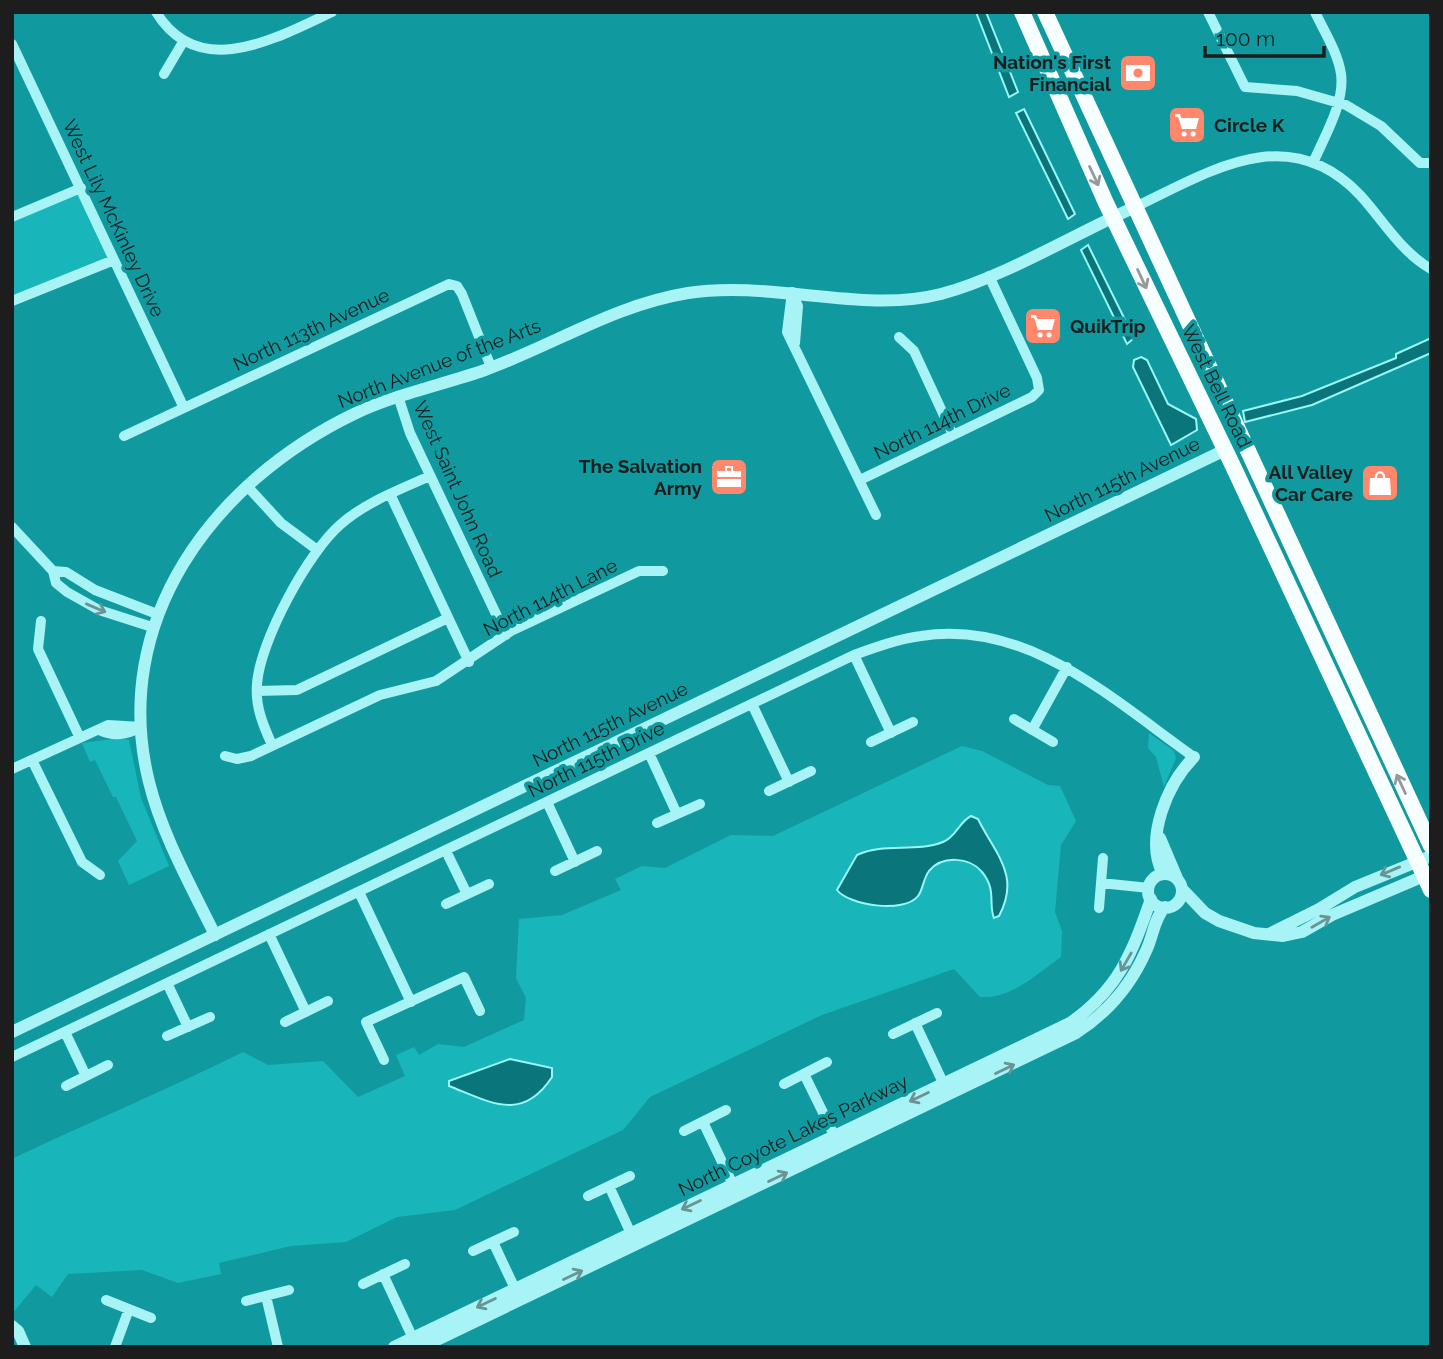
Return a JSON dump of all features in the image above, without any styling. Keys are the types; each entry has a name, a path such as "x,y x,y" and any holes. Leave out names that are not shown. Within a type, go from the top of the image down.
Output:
{"main road":[{"name":"West Bell Road","path":"1022,12 1113,217 1333,680 1424,858 1428,879"},
{"name":"West Bell Road","path":"1045,12 1133,208 1431,846"},
{"path":"1225,450 1239,456 1278,538 1294,551"},
{"path":"1283,573 1298,587 1321,636 1328,643 1336,644"},
{"path":"1333,680 1345,684 1368,733 1387,754"}],"street":[{"path":"156,12 183,42 213,51 246,49 332,12"},
{"path":"1208,12 1245,87 1297,91 1338,101 1381,126 1427,164"},
{"path":"1313,163 1338,101 1341,80 1339,65 1315,12"},
{"path":"164,74 183,42"},
{"name":"West Lily McKinley Drive","path":"12,44 184,408"},
{"path":"1133,208 1240,159 1274,155 1313,163 1345,181 1404,248 1431,269"},
{"path":"12,217 81,188"},
{"name":"North Avenue of the Arts","path":"215,935 152,793 141,727 141,681 157,614 194,545 248,487 319,433 355,414 398,396 491,367 599,318 642,303 705,291 918,298 943,293 989,276 1133,208"},
{"path":"12,301 114,260"},
{"name":"North 114th Drive","path":"860,480 1032,397 1039,390 1037,379 989,276"},
{"name":"North 113th Avenue","path":"124,436 440,287 453,284 460,290 491,367"},
{"path":"792,292 787,332 876,514"},
{"path":"899,337 914,351 953,435"},
{"name":"West Saint John Road","path":"398,396 430,476 506,635"},
{"name":"North 115th Avenue","path":"12,1032 1225,450"},
{"path":"272,745 260,717 257,691 265,650 316,550 352,515 430,476"},
{"path":"248,487 281,523 316,550"},
{"path":"390,494 469,662"},
{"path":"12,527 53,571 56,583 86,604 152,627"},
{"path":"53,571 66,572 95,590 157,614"},
{"name":"North 114th Lane","path":"225,755 244,758 380,695 436,681 469,662 506,635 639,571 663,571"},
{"path":"257,691 297,690 448,618"},
{"path":"41,621 38,649 79,736"},
{"name":"North 115th Drive","path":"12,1056 854,654 921,636 956,634 992,638 1033,649 1067,667 1194,757"},
{"path":"854,654 891,733"},
{"path":"1032,730 1067,667"},
{"path":"752,704 789,782"},
{"path":"1014,719 1053,743"},
{"path":"871,742 914,722"},
{"path":"12,769 108,725 141,727"},
{"path":"649,753 677,814"},
{"path":"1179,883 1163,874 1157,853 1158,834 1169,794 1194,757"},
{"path":"33,760 82,862 100,875"},
{"path":"769,791 811,771"},
{"path":"547,802 575,862"},
{"path":"657,823 700,804"},
{"path":"1158,834 1179,883 1205,913"},
{"path":"446,851 467,894"},
{"path":"555,871 597,852"},
{"path":"1099,908 1103,858"},
{"path":"1269,934 1355,887 1424,858"},
{"path":"1150,894 1153,879 1163,874"},
{"path":"1101,883 1150,894 1166,908 1178,902 1236,929 1283,936 1302,932 1332,915 1428,879"},
{"path":"1178,902 1179,883"},
{"path":"446,904 489,884"},
{"path":"359,892 411,1002"},
{"name":"North Coyote Lakes Parkway","path":"394,1347 418,1344 947,1090 1059,1030 1092,1006 1128,961 1150,894"},
{"name":"North Coyote Lakes Parkway","path":"947,1090 1064,1041 1100,1016 1126,987 1138,968 1158,914 1166,908"},
{"path":"269,934 306,1012"},
{"path":"384,1060 366,1022 464,977 480,1011"},
{"path":"167,983 188,1027"},
{"path":"285,1022 328,1001"},
{"path":"893,1034 937,1013"},
{"path":"167,1036 210,1017"},
{"path":"915,1023 947,1090"},
{"path":"65,1032 86,1076"},
{"path":"785,1084 827,1062"},
{"path":"66,1086 108,1065"},
{"path":"804,1074 838,1142"},
{"path":"684,1131 726,1110"},
{"path":"703,1122 735,1191"},
{"path":"588,1196 630,1176"},
{"path":"609,1186 634,1239"},
{"path":"473,1251 514,1232"},
{"path":"493,1242 518,1295"},
{"path":"363,1284 405,1264"},
{"path":"383,1274 418,1344"},
{"path":"246,1301 289,1290"},
{"path":"266,1296 278,1347"},
{"path":"106,1300 151,1318"},
{"path":"115,1347 129,1309"},
{"path":"12,1326 19,1331 25,1347"},
{"path":"12,1343 25,1347"}],"shaded area":[{"path":"976,12 986,12 1018,92 1009,97"},
{"path":"1024,109 1075,214 1068,219 1016,113"},
{"path":"81,188 114,260 12,301 12,217"},
{"path":"1088,245 1134,338 1127,344 1081,250"},
{"path":"1431,338 1431,353 1312,405 1245,422 1243,411 1302,396 1396,358 1396,354"},
{"path":"1141,357 1147,360 1168,404 1196,419 1197,430 1171,445 1133,367 1134,360"},
{"path":"1149,733 1174,751 1176,758 1164,787 1156,757 1148,748"},
{"path":"120,738 129,740 141,798 169,866 129,885 118,861 137,841 116,797 113,797 95,760 90,762 82,743"},
{"path":"962,746 982,751 1048,785 1060,786 1076,821 1061,845 1055,912 1062,931 1061,957 1013,990 992,997 980,997 954,969 822,1015 650,1097 623,1130 455,1210 397,1217 346,1242 291,1246 219,1263 221,1274 178,1283 142,1270 68,1274 52,1297 36,1285 12,1314 12,1159 243,1052 268,1065 323,1061 358,1097 405,1076 396,1055 414,1047 419,1055 438,1044 464,1047 524,1020 526,998 516,978 519,919 562,915 621,890 615,879 642,866 665,868 731,835 773,836"},
{"path":"971,816 978,819 998,854 1007,877 1005,901 999,916 994,918 987,879 977,867 963,861 948,860 935,866 927,874 918,896 901,905 864,903 852,900 837,890 857,855 878,849 922,847 943,842"},
{"path":"510,1059 552,1068 552,1077 541,1091 529,1100 517,1104 492,1102 449,1086 449,1081"}],"place":[{"name":"Nation's First Financial","path":"1138,73"},
{"name":"Circle K","path":"1187,125"},
{"name":"QuikTrip","path":"1043,326"},
{"name":"The Salvation Army","path":"729,477"},
{"name":"All Valley Car Care","path":"1380,483"}]}
